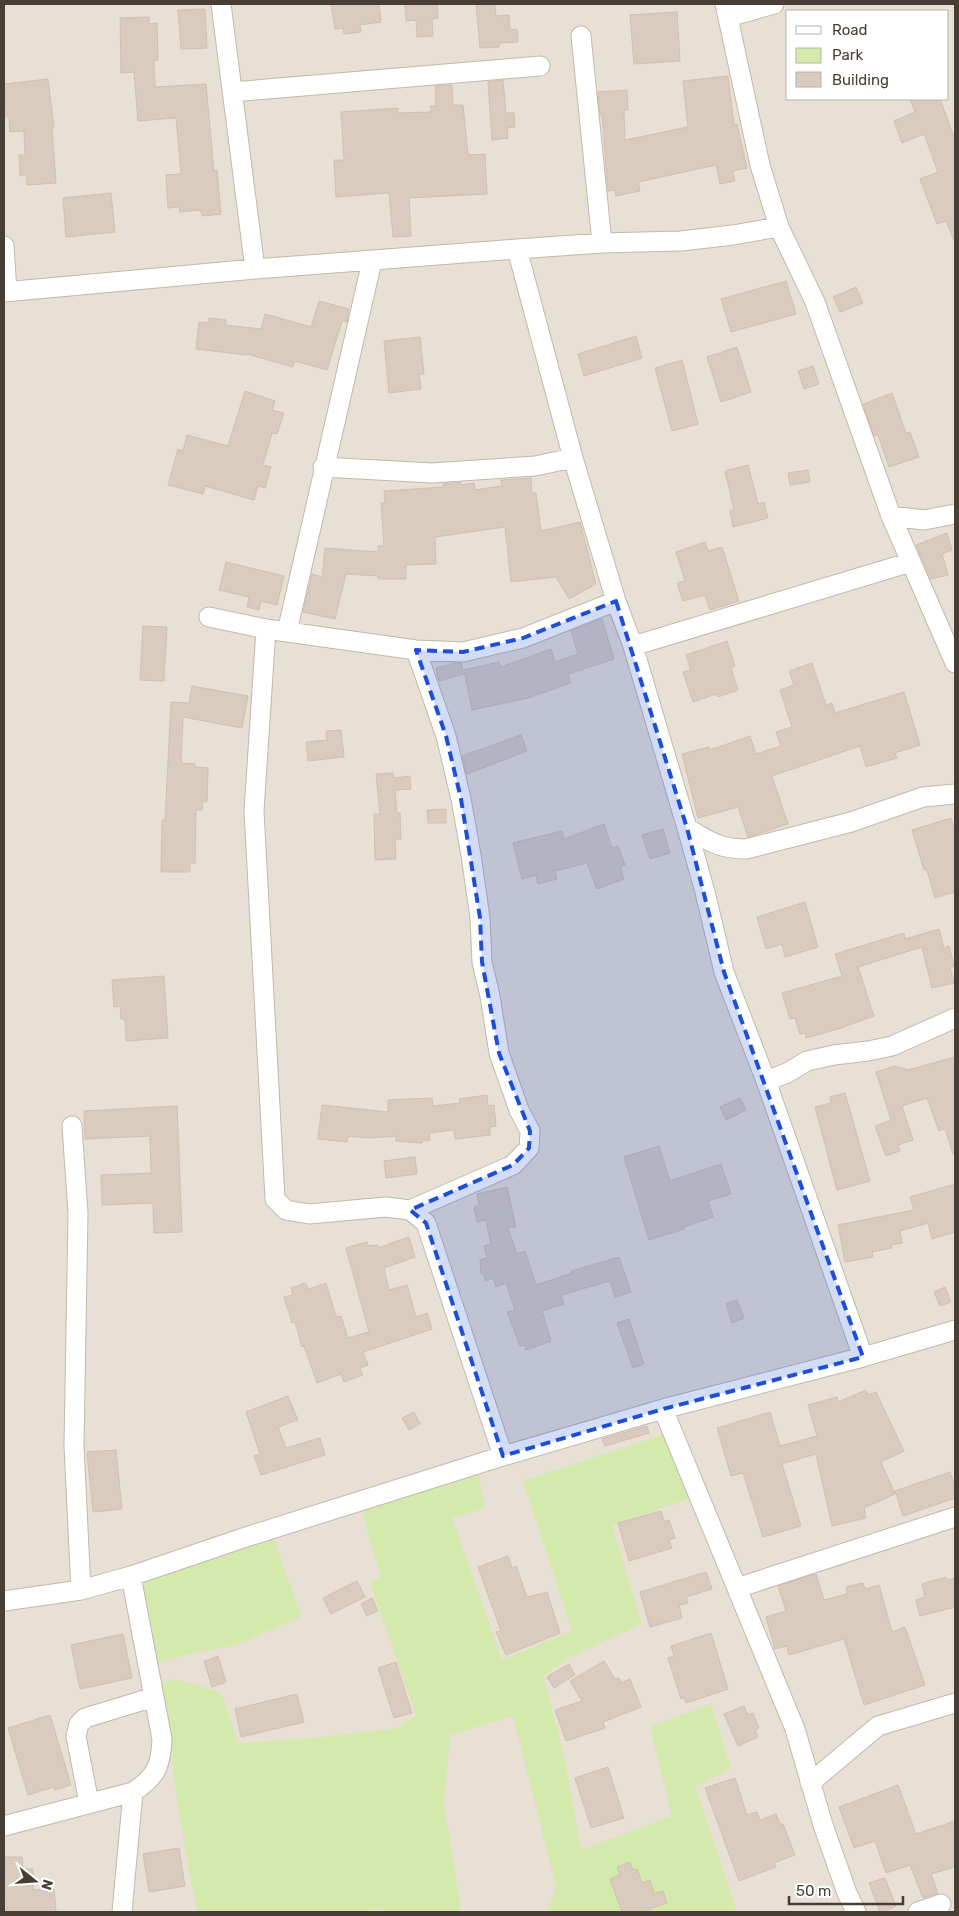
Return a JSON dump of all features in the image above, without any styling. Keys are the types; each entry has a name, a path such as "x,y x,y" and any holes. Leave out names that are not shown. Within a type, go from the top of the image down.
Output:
{"street":[{"path":"221,4 255,270"},
{"path":"774,4 726,10 760,166 779,227 815,302 892,516 955,663"},
{"path":"581,36 602,243"},
{"path":"232,92 540,66"},
{"path":"4,246 6,292 517,249 602,243 681,241 779,227"},
{"path":"517,249 572,458 616,601 633,646 687,828 705,892 724,972 766,1081 864,1357"},
{"path":"286,632 372,261"},
{"path":"323,467 432,474 535,466 572,458"},
{"path":"892,516 924,520 955,514"},
{"path":"633,646 911,562"},
{"path":"209,617 266,629 416,650 463,652 523,638 616,601"},
{"path":"266,629 254,811 275,1199 286,1210 310,1214 386,1207 410,1210 513,1165 529,1148 530,1131 519,1110 499,1054 490,996 482,962 480,918 461,799 446,736 416,650"},
{"path":"687,828 722,847 746,849 851,822 923,797 955,794"},
{"path":"766,1081 787,1073 807,1061 892,1046 955,1018"},
{"path":"72,1126 78,1214 74,1446 81,1590"},
{"path":"410,1210 426,1223 503,1456"},
{"path":"4,1601 81,1590 131,1576 249,1536 663,1408 864,1357 955,1330"},
{"path":"663,1408 795,1729 823,1825 846,1893 856,1912"},
{"path":"736,1588 955,1517"},
{"path":"4,1826 133,1792 146,1783 156,1771 161,1756 162,1739 131,1576"},
{"path":"89,1803 76,1736 79,1724 85,1718 154,1697"},
{"path":"810,1783 878,1726 955,1703"},
{"path":"122,1912 133,1792"},
{"path":"918,1912 941,1904"}],"highlighted area":[{"path":"616,601 687,828 724,972 863,1357 663,1409 503,1456 426,1223 410,1210 513,1165 529,1148 530,1131 499,1053 482,962 480,918 461,799 446,736 416,650 463,652 523,638"}],"shaded area":[{"path":"4,4 955,4 955,1912 4,1912"}],"green space":[{"path":"671,1432 691,1498 612,1525 642,1624 568,1658 543,1676 564,1755 581,1850 672,1816 650,1727 711,1704 731,1769 695,1786 737,1912 547,1912 556,1887 513,1716 450,1735 444,1803 461,1912 382,1912 381,1909 366,1912 197,1912 180,1820 161,1684 173,1679 221,1693 238,1743 315,1738 397,1728 416,1715 370,1583 381,1578 361,1507 477,1467 485,1508 452,1518 502,1660 572,1631 523,1481"},
{"path":"273,1536 301,1617 234,1646 194,1653 157,1663 135,1583"}],"building":[{"path":"331,4 379,4 381,22 360,25 361,32 344,34 343,28 335,29"},
{"path":"405,4 437,4 438,18 432,19 433,36 417,37 416,20 406,21"},
{"path":"476,4 495,4 496,16 509,15 510,30 517,29 518,42 499,43 499,47 480,48"},
{"path":"205,9 207,48 181,49 178,10"},
{"path":"677,12 680,61 634,64 630,15"},
{"path":"149,17 149,24 157,23 158,60 154,61 155,87 206,84 214,171 217,170 221,214 203,216 200,210 180,212 179,207 168,208 166,175 181,174 176,118 138,121 134,72 121,73 120,18"},
{"path":"728,76 734,125 737,124 747,168 733,171 735,181 720,184 716,165 638,182 640,191 616,196 615,190 608,191 602,115 600,115 598,92 627,90 628,110 624,110 625,140 688,127 683,81"},
{"path":"48,79 54,127 52,127 56,183 27,185 26,174 20,176 19,155 25,155 24,131 10,132 9,117 4,117 4,84"},
{"path":"503,80 506,113 514,113 515,127 507,128 508,138 492,140 488,82"},
{"path":"452,85 453,105 463,105 468,155 485,154 487,194 409,198 411,236 393,237 389,193 336,197 334,160 344,160 341,112 398,108 398,113 431,112 430,106 436,106 435,86"},
{"path":"910,100 940,100 955,139 955,243 946,221 937,224 920,179 938,172 924,134 902,143 894,121 915,112"},
{"path":"111,193 115,232 66,237 63,198"},
{"path":"786,281 796,314 731,332 721,299"},
{"path":"856,287 863,303 840,312 833,297"},
{"path":"319,301 349,309 347,322 342,321 327,370 295,361 293,367 247,354 196,349 199,322 208,323 209,318 226,320 225,325 261,329 265,314 311,327"},
{"path":"636,336 642,358 584,376 578,354"},
{"path":"420,337 424,374 419,374 421,389 389,393 384,341"},
{"path":"737,347 751,392 721,402 707,357"},
{"path":"682,360 698,424 672,431 655,368"},
{"path":"813,366 819,384 804,389 798,371"},
{"path":"245,391 275,401 272,410 284,413 277,434 272,433 263,465 271,467 265,488 258,486 254,500 205,486 203,494 168,485 178,449 183,451 187,435 228,446"},
{"path":"892,393 906,433 910,432 919,457 889,467 878,435 874,436 863,404"},
{"path":"748,465 758,504 764,502 768,518 733,527 730,511 734,510 725,471"},
{"path":"808,470 810,482 790,485 788,473"},
{"path":"531,478 532,493 536,493 541,531 580,522 596,584 569,599 556,577 511,582 505,527 435,537 436,564 406,565 406,579 378,579 378,576 346,574 335,619 303,612 312,574 322,577 325,548 378,552 378,546 384,546 381,503 385,503 384,491 443,487 443,484 461,482 461,485 474,483 475,490 502,486 501,480"},
{"path":"947,533 952,550 942,554 948,575 931,579 916,545"},
{"path":"705,542 708,551 722,547 739,601 710,610 705,595 683,601 677,583 685,581 676,552"},
{"path":"226,562 284,576 277,605 261,601 259,610 247,607 249,597 219,590"},
{"path":"602,619 614,659 568,674 571,683 528,698 472,710 464,670 499,662 501,667 551,649 555,662 578,654 571,631"},
{"path":"143,626 167,627 164,681 140,680"},
{"path":"727,641 735,666 731,668 738,690 718,697 716,694 693,702 683,672 691,670 686,655"},
{"path":"461,663 464,674 439,681 436,668"},
{"path":"812,663 826,705 832,703 835,713 904,692 920,745 895,753 897,758 866,767 860,746 772,776 788,824 755,835 748,837 738,807 698,818 682,754 709,747 710,750 750,736 756,754 781,746 776,732 792,727 780,690 794,685 789,671"},
{"path":"192,686 248,696 242,728 183,717 181,763 195,764 195,767 208,768 207,802 203,801 202,810 196,810 195,863 190,863 190,872 161,872 162,820 165,820 171,702 189,703"},
{"path":"341,730 344,757 308,761 306,742 327,740 326,731"},
{"path":"521,735 527,751 467,774 462,756"},
{"path":"393,773 394,778 410,776 411,789 395,790 397,813 400,813 401,839 395,839 396,859 375,860 374,814 380,814 376,774"},
{"path":"446,809 446,823 428,823 427,810"},
{"path":"951,818 955,832 955,892 935,898 912,830"},
{"path":"604,824 612,848 618,846 625,865 620,867 624,879 597,889 587,863 555,871 557,879 538,884 536,875 522,879 513,843 562,831 564,839"},
{"path":"663,829 670,853 650,859 642,835"},
{"path":"805,902 818,947 785,957 782,944 766,949 757,917"},
{"path":"939,929 944,948 949,946 954,966 950,967 954,983 932,988 922,947 858,967 874,1016 806,1038 805,1033 800,1034 795,1018 790,1019 782,993 842,976 835,954 904,933 905,939"},
{"path":"164,976 168,1038 126,1041 125,1019 121,1019 120,1006 114,1007 112,980"},
{"path":"955,1057 955,1153 953,1154 945,1129 939,1131 927,1098 902,1106 913,1140 898,1145 900,1151 886,1156 875,1126 891,1120 876,1072 895,1066 908,1070"},
{"path":"845,1093 870,1181 837,1190 815,1107 831,1103 830,1097"},
{"path":"487,1095 488,1106 494,1105 496,1126 490,1127 490,1135 455,1139 454,1130 429,1133 430,1140 422,1141 422,1143 396,1141 396,1136 370,1138 348,1136 347,1142 318,1139 322,1105 388,1112 388,1100 432,1098 433,1106 460,1103 459,1099"},
{"path":"740,1098 746,1110 726,1120 720,1107"},
{"path":"177,1106 182,1232 154,1233 153,1203 102,1205 101,1175 151,1173 150,1136 85,1139 84,1111"},
{"path":"659,1146 670,1181 721,1164 731,1194 708,1201 713,1217 649,1240 624,1157"},
{"path":"415,1157 417,1174 386,1178 384,1161"},
{"path":"955,1184 955,1232 932,1239 928,1223 900,1231 902,1243 891,1245 892,1248 872,1252 873,1257 845,1262 838,1225 914,1210 910,1197"},
{"path":"507,1187 516,1227 508,1228 517,1254 525,1251 536,1285 572,1273 571,1271 619,1257 631,1292 615,1297 610,1281 561,1295 564,1304 542,1311 551,1341 526,1350 525,1345 520,1346 507,1312 515,1310 506,1283 496,1287 493,1278 486,1281 483,1273 481,1274 480,1260 487,1258 484,1246 491,1244 486,1220 477,1222 474,1207 479,1206 477,1194"},
{"path":"409,1237 415,1257 384,1268 389,1290 407,1285 416,1317 427,1313 432,1329 363,1352 368,1365 360,1368 363,1375 344,1382 341,1374 317,1383 304,1346 302,1347 295,1322 292,1323 284,1297 293,1295 291,1288 305,1283 309,1289 326,1283 335,1313 337,1317 341,1316 348,1338 369,1332 346,1248 367,1242 368,1246 378,1245 378,1248"},
{"path":"945,1287 951,1302 940,1306 934,1292"},
{"path":"737,1300 744,1318 732,1323 726,1304"},
{"path":"629,1319 644,1364 633,1368 617,1323"},
{"path":"866,1390 868,1395 876,1392 904,1451 881,1462 895,1494 864,1508 866,1518 832,1526 816,1454 782,1464 801,1526 763,1537 743,1473 731,1476 717,1428 770,1412 780,1446 817,1436 808,1405 837,1397 838,1402"},
{"path":"288,1396 298,1420 278,1427 286,1448 320,1438 325,1455 261,1475 254,1456 260,1454 246,1412"},
{"path":"414,1412 420,1424 409,1430 402,1418"},
{"path":"647,1426 649,1433 605,1446 602,1439"},
{"path":"116,1450 122,1509 93,1512 87,1452"},
{"path":"950,1472 955,1488 955,1498 903,1516 895,1491"},
{"path":"661,1511 664,1521 669,1520 675,1538 669,1540 672,1548 629,1561 618,1523"},
{"path":"508,1556 512,1568 516,1566 527,1597 547,1592 560,1633 506,1655 496,1632 501,1631 478,1567"},
{"path":"706,1572 712,1589 686,1597 688,1603 679,1605 682,1618 650,1627 640,1592"},
{"path":"816,1574 824,1600 847,1594 846,1587 863,1583 865,1589 879,1585 892,1632 905,1627 925,1685 864,1705 844,1639 789,1655 787,1646 775,1649 766,1617 786,1611 778,1586"},
{"path":"946,1577 947,1580 955,1578 955,1607 920,1616 916,1600 925,1597 922,1584"},
{"path":"357,1581 365,1597 331,1614 323,1598"},
{"path":"372,1598 378,1611 367,1616 361,1604"},
{"path":"711,1633 728,1689 686,1703 684,1698 681,1699 668,1658 674,1656 671,1646"},
{"path":"123,1634 132,1678 80,1689 71,1645"},
{"path":"218,1656 226,1682 212,1687 204,1661"},
{"path":"604,1661 615,1679 619,1678 621,1683 630,1679 641,1707 603,1722 605,1728 566,1741 555,1710 582,1701 570,1681"},
{"path":"396,1662 412,1713 394,1718 378,1668"},
{"path":"569,1664 575,1675 554,1688 547,1677"},
{"path":"297,1694 304,1722 241,1737 235,1709"},
{"path":"744,1706 748,1715 753,1713 759,1728 755,1730 758,1737 738,1746 724,1714"},
{"path":"50,1715 71,1785 55,1790 54,1787 28,1795 8,1728"},
{"path":"608,1767 624,1818 591,1828 575,1778"},
{"path":"735,1778 747,1815 757,1812 760,1820 776,1814 780,1824 783,1824 795,1855 774,1863 776,1867 739,1881 705,1788"},
{"path":"898,1785 916,1834 955,1821 955,1867 931,1874 938,1893 923,1898 910,1865 886,1873 875,1841 854,1848 839,1807"},
{"path":"179,1848 185,1886 149,1892 143,1854"},
{"path":"5,1857 22,1857 23,1869 33,1869 33,1890 54,1889 56,1912 6,1912 6,1899 4,1899"},
{"path":"630,1862 633,1870 637,1869 642,1883 650,1880 654,1894 663,1891 667,1903 649,1909 651,1912 622,1912 610,1879 620,1875 617,1867"},
{"path":"885,1878 896,1906 880,1912 869,1883"}]}
